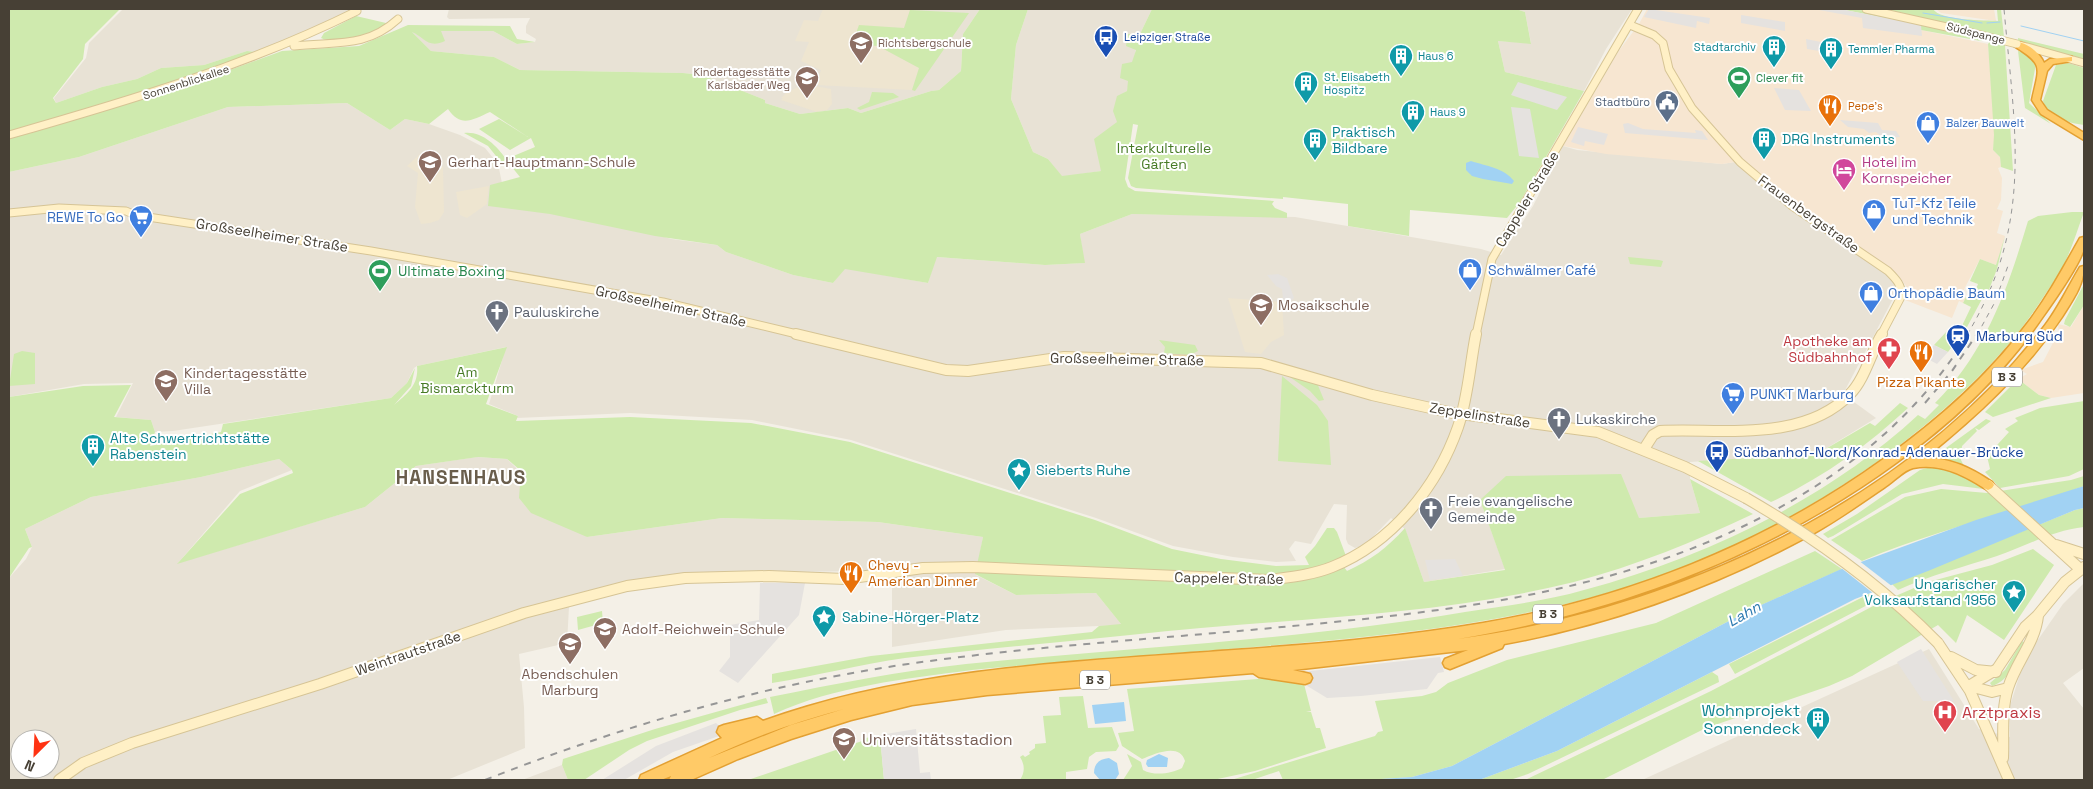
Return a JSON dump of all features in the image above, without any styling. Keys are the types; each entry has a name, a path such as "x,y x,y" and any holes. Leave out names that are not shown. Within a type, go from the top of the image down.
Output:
{"highway":[{"path":"2017,44 2028,48 2039,60 2043,70"},
{"path":"2039,60 2040,54 2044,52 2049,57 2050,62"},
{"path":"2069,59 2050,62 2043,70 2036,100 2041,109 2051,117 2084,137"},
{"path":"2051,117 2084,127"},
{"name":"B 3","path":"646,780 711,749 770,725 915,686 976,678 1422,639 1540,617 1619,596 1687,573 1731,555 1799,522 1890,463 1941,423 1983,384 2014,351 2064,281 2084,240"},
{"name":"B 3","path":"676,780 713,762 772,738 847,714 914,699 1016,686 1372,656 1482,642 1588,618 1693,583 1806,531 1908,465 1958,425 2000,385 2044,332 2084,269"},
{"path":"1908,465 1927,462 1947,464 1971,474 1988,485"},
{"path":"1450,663 1526,633"},
{"path":"1240,668 1305,678"},
{"path":"724,732 788,714 815,712"}],"main road":[{"name":"Cappeler Straße","path":"769,576 870,577 923,568 973,567 1269,580 1313,574 1352,558 1388,533 1410,511 1429,486 1445,459 1461,414 1492,259 1638,9"},
{"name":"Südspange","path":"1866,9 2017,44"},
{"name":"Sonnenblickallee","path":"9,135 212,74 284,48 357,11"},
{"path":"284,48 312,43 340,44 364,40 379,34 398,19"},
{"name":"Frauenbergstraße","path":"1630,25 1661,40 1666,49 1669,69 1692,108 1740,162 1792,206 1888,271 1899,282 1902,291 1900,299 1849,395 1828,412 1806,421 1751,428 1660,431 1652,435 1644,449"},
{"path":"307,36 322,43"},
{"path":"307,36 308,42 312,43"},
{"path":"2028,48 2084,64"},
{"name":"Großseelheimer Straße","path":"9,215 55,212 134,215 371,251 663,302 946,370 968,372 1064,356 1220,360 1261,363 1331,384"},
{"name":"Zeppelinstraße","path":"1331,384 1461,414 1584,429 1644,449 1710,479 1746,498 1802,531 1864,574 1902,606 1938,642 1969,686 1987,723 2003,763"},
{"path":"1969,686 1987,679 1996,672 2006,660 2026,626 2038,616 2059,589 2082,568 2047,541 1988,485"},
{"path":"2047,541 2084,554"},
{"name":"Weintrautstraße","path":"59,780 83,763 132,742 320,684 524,613 580,596 684,578 769,576"},
{"path":"2009,780 2003,763 2004,708 2008,688 2036,633 2038,616"},
{"path":"1949,656 1976,670 1996,672"},
{"path":"1969,686 1992,692 2008,688"}],"shaded area":[{"path":"123,9 354,9 266,53 247,51 204,65 161,68 137,79 102,87 56,103 54,98 86,58 89,43"},
{"path":"449,9 980,9 963,34 961,71 939,90 861,113 848,108 800,114 765,103 765,100 702,75 520,70 494,57 431,51 411,31 493,31 517,44 535,42 536,39 526,33 526,26 530,18 449,19 447,17"},
{"name":"Richtsbergschule","path":"823,9 910,10 904,28 859,26 852,44 878,46 919,68 912,90 816,85 821,70 801,61 809,42 795,41 804,20 818,21"},
{"path":"1028,9 1152,9 1140,34 1128,34 1136,49 1127,91 1117,97 1117,122 1101,171 1062,177 1048,159 1033,152 1011,99 1016,45"},
{"path":"1516,9 1632,9 1606,49 1584,91 1505,72 1498,41 1531,43 1525,12"},
{"path":"1647,9 1840,9 1921,30 1988,44 1995,135 1993,150 2000,157 2001,167 1998,168 2002,178 2001,200 1997,209 2003,211 1997,233 2005,236 1996,265 1980,259 1961,295 1966,297 1963,303 1959,301 1952,318 1905,300 1908,292 1898,275 1797,204 1742,161 1722,164 1606,154 1563,146 1618,52 1639,24"},
{"path":"1649,9 1710,18 1709,24 1697,21 1696,28 1644,17"},
{"path":"1814,9 1840,9 1921,25 1922,36 1863,28 1862,18"},
{"path":"1936,9 1994,9 1996,21 1941,13"},
{"path":"1741,15 1785,22 1785,31 1741,23"},
{"path":"1806,39 1836,45 1838,54 1807,49"},
{"path":"1518,82 1567,97 1557,110 1511,95"},
{"name":"Kindertagesstätte Karlsbader Weg","path":"809,85 831,89 832,104 827,110 817,112 781,100 786,93 798,87"},
{"path":"1774,88 1799,90 1811,111 1785,110"},
{"path":"347,103 390,130 405,119 429,124 460,135 485,148 498,164 502,183 671,239 717,245 726,252 793,275 833,283 845,268 928,283 936,257 1045,265 1084,263 1080,234 1132,214 1295,217 1481,249 1501,255 1533,206 1563,146 1577,150 1722,164 1735,162 1882,269 1895,281 1897,288 1895,295 1843,394 1876,418 1817,454 1690,462 1690,479 1700,513 1639,518 1480,500 1505,569 1424,582 1405,529 1391,518 1365,545 1355,548 1348,544 1346,539 1347,505 1334,504 1311,544 1295,541 1289,549 1296,561 1276,562 1233,557 1173,546 1096,518 851,440 752,420 630,413 517,418 518,416 489,404 506,347 417,366 414,368 407,383 391,398 173,431 155,432 151,420 116,417 133,383 84,384 9,397 9,172 79,157 228,107"},
{"path":"1511,107 1530,109 1539,158 1519,156"},
{"path":"1840,120 1878,123 1882,130 1896,131 1900,137 1883,138 1876,132 1869,133 1864,129 1848,127"},
{"path":"1628,123 1643,129 1696,133 1695,130 1702,131 1708,140 1625,133 1623,124"},
{"path":"1578,127 1608,134 1604,145 1585,141 1584,146 1571,142"},
{"name":"Gerhart-Hauptmann-Schule","path":"420,154 433,159 443,167 444,212 439,220 421,224 415,207 418,173 407,166"},
{"path":"489,186 487,204 467,218 460,215 456,192"},
{"path":"1278,274 1287,278 1294,298 1288,304 1283,299 1282,289 1276,286 1267,275"},
{"name":"Mosaikschule","path":"1228,298 1282,302 1284,335 1271,342 1261,354 1245,352"},
{"path":"2084,305 2084,393 2051,398 2039,395 2018,379 2027,374 2020,370 2043,362 2055,339 2059,337 2058,324 2071,327"},
{"path":"1934,345 1948,352 1937,364 1924,357"},
{"path":"477,457 507,459 587,537 722,518 878,522 983,537 976,575 1016,595 1096,593 1122,625 1006,630 892,647 892,582 894,567 872,571 784,572 628,583 565,597 569,607 567,643 519,654 524,707 525,748 447,780 9,780 9,578 26,559 32,547 25,529 91,497 201,477 279,459 292,470 240,491 178,563 365,507 416,466"},
{"path":"1455,559 1463,576 1430,580 1425,560"},
{"path":"760,583 805,583 799,615 738,683 719,671 730,657 730,625 759,620"},
{"path":"2084,583 2084,668 2063,683 2084,709 2084,780 1642,780 1929,649 1979,729 2010,737 2009,709 2020,674 2035,644 2063,604"},
{"path":"1921,649 1954,701 1923,701 1897,662"},
{"path":"1440,657 1444,672 1438,673 1427,689 1327,698 1304,684 1305,678 1301,672"},
{"path":"716,723 724,730 722,735 673,752 624,780 602,780 656,746"},
{"path":"916,729 920,773 930,772 931,780 884,780 880,735"},
{"path":"562,765 568,780 522,780"}],"green space":[{"path":"9,9 120,9 85,44 83,59 53,98 56,103 102,87 137,79 161,68 204,65 247,51 266,53 230,66 9,133"},
{"name":"Interkulturelle Gärten","path":"980,9 1028,9 1016,45 1011,99 1033,152 1048,159 1062,176 1101,171 1094,139 1117,122 1113,111 1117,96 1127,91 1128,81 1120,78 1122,64 1132,62 1136,50 1126,46 1128,34 1140,34 1152,9 1516,9 1525,12 1531,44 1498,41 1505,72 1584,91 1520,202 1507,218 1410,210 1409,236 1348,226 1348,204 1283,197 1283,199 1136,188 1131,186 1128,178 1138,125 1133,124 1125,179 1128,187 1135,191 1274,201 1272,204 1275,208 1287,213 1287,218 1132,214 1080,234 1085,263 1045,265 937,257 928,283 845,269 833,283 793,275 726,252 717,245 655,236 550,214 488,206 490,185 520,177 507,161 508,165 504,166 488,146 464,133 477,134 488,140 506,159 535,147 531,138 510,150 479,129 499,119 528,137 490,112 467,121 458,119 448,109 429,124 405,119 390,130 347,103 228,107 79,157 9,172 9,139 194,83 282,51 359,46 408,25 510,26 517,39 535,42 517,44 493,31 441,31 445,41 434,44 412,32 431,51 494,57 520,70 702,75 765,100 765,103 800,114 848,108 861,113 939,90 961,71 963,34"},
{"path":"1840,9 1875,12 1983,39 1981,41 1921,30 1921,25"},
{"path":"1875,9 1933,9 1937,13 1953,18 1998,21 1997,10 1995,9 2001,9 2004,37"},
{"path":"910,10 969,13 915,91 912,90 919,68 878,46 852,44 859,25 904,28"},
{"path":"356,16 386,23 366,36 336,41 321,38 324,33"},
{"path":"2018,38 2084,54 2084,59 2018,41"},
{"path":"1990,41 2005,45 2013,171 2001,167 2000,157 1993,150 1994,135 1988,44"},
{"path":"2018,51 2028,54 2036,63 2029,103 2051,124 2025,108"},
{"path":"2068,63 2084,68 2084,125 2072,123 2054,115 2043,101 2056,65"},
{"path":"872,92 893,93 899,97 860,110 857,108 869,102"},
{"path":"2084,212 2071,248 2059,273 2031,316 1997,358 1959,396 1896,448 1838,488 1746,540 1681,568 1605,594 1516,615 1471,623 1335,640 972,670 896,680 846,690 797,704 774,714 770,697 868,678 966,664 1279,636 1403,622 1555,597 1629,577 1674,561 1762,522 1803,499 1844,474 1882,446 1918,415 1925,419 1939,405 1935,403 1953,383 1982,341 2003,295 2028,221 2038,216"},
{"path":"2005,236 1997,269 1985,300 1982,299 1967,327 1948,352 1934,345 1948,330 1959,332 1971,307 1963,303 1966,297 1972,299 1978,284 1970,281 1980,259 1996,265"},
{"path":"1628,257 1663,261 1661,267 1630,264"},
{"path":"2084,284 2084,305 2070,327 2064,324 2065,320"},
{"path":"1159,340 1195,345 1198,351 1190,355 1164,353 1165,347"},
{"name":"Am Bismarckturm","path":"507,347 486,404 518,416 516,421 630,417 751,423 850,442 1095,520 1172,549 1221,559 1276,566 1309,565 1305,557 1327,528 1334,528 1346,556 1338,559 1347,571 1378,553 1405,528 1424,582 1505,570 1480,500 1506,476 1621,474 1639,518 1700,513 1690,479 1753,514 1710,534 1642,561 1574,582 1519,594 1464,603 1353,616 1186,629 905,658 772,683 772,674 871,656 1092,632 1099,626 1121,624 1096,593 1016,595 975,574 983,537 878,522 722,518 587,537 531,513 519,498 521,471 507,459 478,457 416,466 365,507 177,564 240,494 293,473 292,470 279,459 201,477 91,497 25,529 32,547 29,548 9,578 9,397 83,386 131,385 114,417 151,420 155,432 150,446 221,432 223,424 391,398 407,383 415,368 411,386 394,405 408,393 414,384 417,366"},
{"path":"22,351 35,353 35,384 9,386 14,354"},
{"path":"1284,373 1317,383 1324,400 1319,401 1310,391"},
{"path":"1282,376 1317,405 1328,421 1331,465 1278,461"},
{"path":"2018,379 2039,395 2051,398 1993,417 1985,412"},
{"path":"2084,401 2084,469 2069,476 2000,488 1985,472 1990,469 1987,456 2009,432 2005,429 2018,421 2015,418 2040,408"},
{"path":"1900,403 1908,408 1860,448 1808,483 1771,502 1698,461 1817,454 1870,423 1875,426"},
{"path":"1986,419 1991,421 1979,430 1975,428 1977,431 1962,446 1961,460 1965,468 1932,458"},
{"path":"1937,465 1973,480 1984,489 1943,484 1902,494 1833,536 1828,538 1823,534 1857,514 1920,470"},
{"path":"2084,476 2084,486 1917,540 1862,561 1831,540 1905,497 1941,489 1987,493 2071,480"},
{"path":"2084,508 2084,527 2062,531 1898,590 1892,584 2075,510"},
{"path":"2033,549 2054,565 2004,640 1967,615 1956,643 1938,625 1852,676 1829,686 1706,728 1602,780 1525,780 1711,691 1877,604 1928,582 1992,565"},
{"path":"1815,551 1842,569 1750,610 1452,766 1412,777 1366,780 1283,780 1279,771 1252,780 1231,780 1375,736 1378,732 1383,731 1375,701 1422,696 1436,692 1448,683 1507,660 1656,623"},
{"path":"1871,593 1879,599 1735,674 1729,664"},
{"path":"602,611 603,623 578,630 577,617"},
{"path":"2022,641 2025,643 2009,674 1999,683 1992,686 1990,683 2005,670"},
{"path":"1712,672 1718,676 1719,682 1528,774 1510,780 1479,780 1557,751"},
{"path":"1271,678 1304,684 1311,711 1306,712 1311,712 1316,728 1320,728 1326,748 1255,771 1213,780 1123,780 1132,766 1127,754 1141,762 1143,770 1152,773 1162,774 1178,770 1182,768 1185,761 1182,755 1172,751 1160,752 1142,759 1122,746 1118,733 1134,731 1127,689"},
{"path":"1083,696 1088,728 1112,727 1119,746 1116,751 1096,752 1089,757 1087,769 1066,772 1066,779 1020,780 1024,769 1020,757 1030,754 1029,752 1035,748 1035,744 1046,743 1043,716 1061,715 1059,697"},
{"path":"766,698 768,703 740,710 647,741 629,750 584,780 568,780 562,765 563,759 655,729"},
{"name":"Universitätsstadion","path":"880,735 884,780 748,780 862,741 861,739"}],"water":[{"path":"1471,161 1500,170 1514,181 1512,184 1472,176 1466,170 1466,163"},
{"name":"Lahn","path":"2084,486 2084,508 1855,599 1557,751 1479,780 1366,780 1412,777 1452,766 1750,610 1839,570 1976,520"},
{"path":"1124,702 1126,721 1095,724 1092,705"},
{"path":"1159,754 1168,758 1167,767 1148,767 1146,764 1147,760"},
{"path":"1109,758 1117,763 1119,774 1115,780 1100,780 1094,773 1096,764 1103,759"}],"pier":[{"path":"1858,560 1893,587 1874,594 1840,567"}],"waterway":[{"path":"1923,13 1982,23"},
{"path":"1987,23 2000,22"},
{"path":"2021,26 2084,41"}],"railway":[{"path":"1967,335 1988,294 2003,254 2011,215 2015,176 2015,137 2004,9"},
{"path":"1977,335 1995,302 2009,263"},
{"path":"485,780 588,742 641,725 746,696 854,673 1001,652 1392,616 1502,600 1574,585 1631,570 1688,550 1744,526 1797,498 1847,465 1893,426 1933,383 1968,334"},
{"path":"1925,403 1952,371 1977,334"}],"place":[{"name":"Leipziger Straße","path":"1106,58"},
{"name":"Richtsbergschule","path":"861,64"},
{"name":"Stadtarchiv","path":"1774,68"},
{"name":"Temmler Pharma","path":"1831,70"},
{"name":"Haus 6","path":"1401,77"},
{"name":"Kindertagesstätte Karlsbader Weg","path":"807,99"},
{"name":"Clever fit","path":"1739,99"},
{"name":"St. Elisabeth Hospitz","path":"1306,104"},
{"name":"Stadtbüro","path":"1667,123"},
{"name":"Pepe's","path":"1830,127"},
{"name":"Haus 9","path":"1413,133"},
{"name":"Balzer Bauwelt","path":"1928,144"},
{"name":"DRG Instruments","path":"1764,160"},
{"name":"Praktisch Bildbare","path":"1315,161"},
{"name":"Gerhart-Hauptmann-Schule","path":"430,183"},
{"name":"Hotel im Kornspeicher","path":"1844,191"},
{"name":"TuT-Kfz Teile und Technik","path":"1874,232"},
{"name":"REWE To Go","path":"141,238"},
{"name":"Schwälmer Café","path":"1470,291"},
{"name":"Ultimate Boxing","path":"380,292"},
{"name":"Orthopädie Baum","path":"1871,314"},
{"name":"Mosaikschule","path":"1261,326"},
{"name":"Pauluskirche","path":"497,333"},
{"name":"Marburg Süd","path":"1958,357"},
{"name":"Apotheke am Südbahnhof","path":"1889,370"},
{"name":"Pizza Pikante","path":"1921,373"},
{"name":"Kindertagesstätte Villa","path":"166,402"},
{"name":"PUNKT Marburg","path":"1733,415"},
{"name":"Lukaskirche","path":"1559,440"},
{"name":"Alte Schwertrichtstätte Rabenstein","path":"93,467"},
{"name":"Südbanhof-Nord/Konrad-Adenauer-Brücke","path":"1717,473"},
{"name":"Sieberts Ruhe","path":"1019,491"},
{"name":"Freie evangelische Gemeinde","path":"1431,530"},
{"name":"Chevy - American Dinner","path":"851,594"},
{"name":"Ungarischer Volksaufstand 1956","path":"2014,613"},
{"name":"Sabine-Hörger-Platz","path":"824,638"},
{"name":"Adolf-Reichwein-Schule","path":"605,650"},
{"name":"Abendschulen Marburg","path":"570,665"},
{"name":"Arztpraxis","path":"1945,733"},
{"name":"Wohnprojekt Sonnendeck","path":"1818,740"},
{"name":"Universitätsstadion","path":"844,760"}],"district":[{"name":"HANSENHAUS","path":"461,477"}]}
